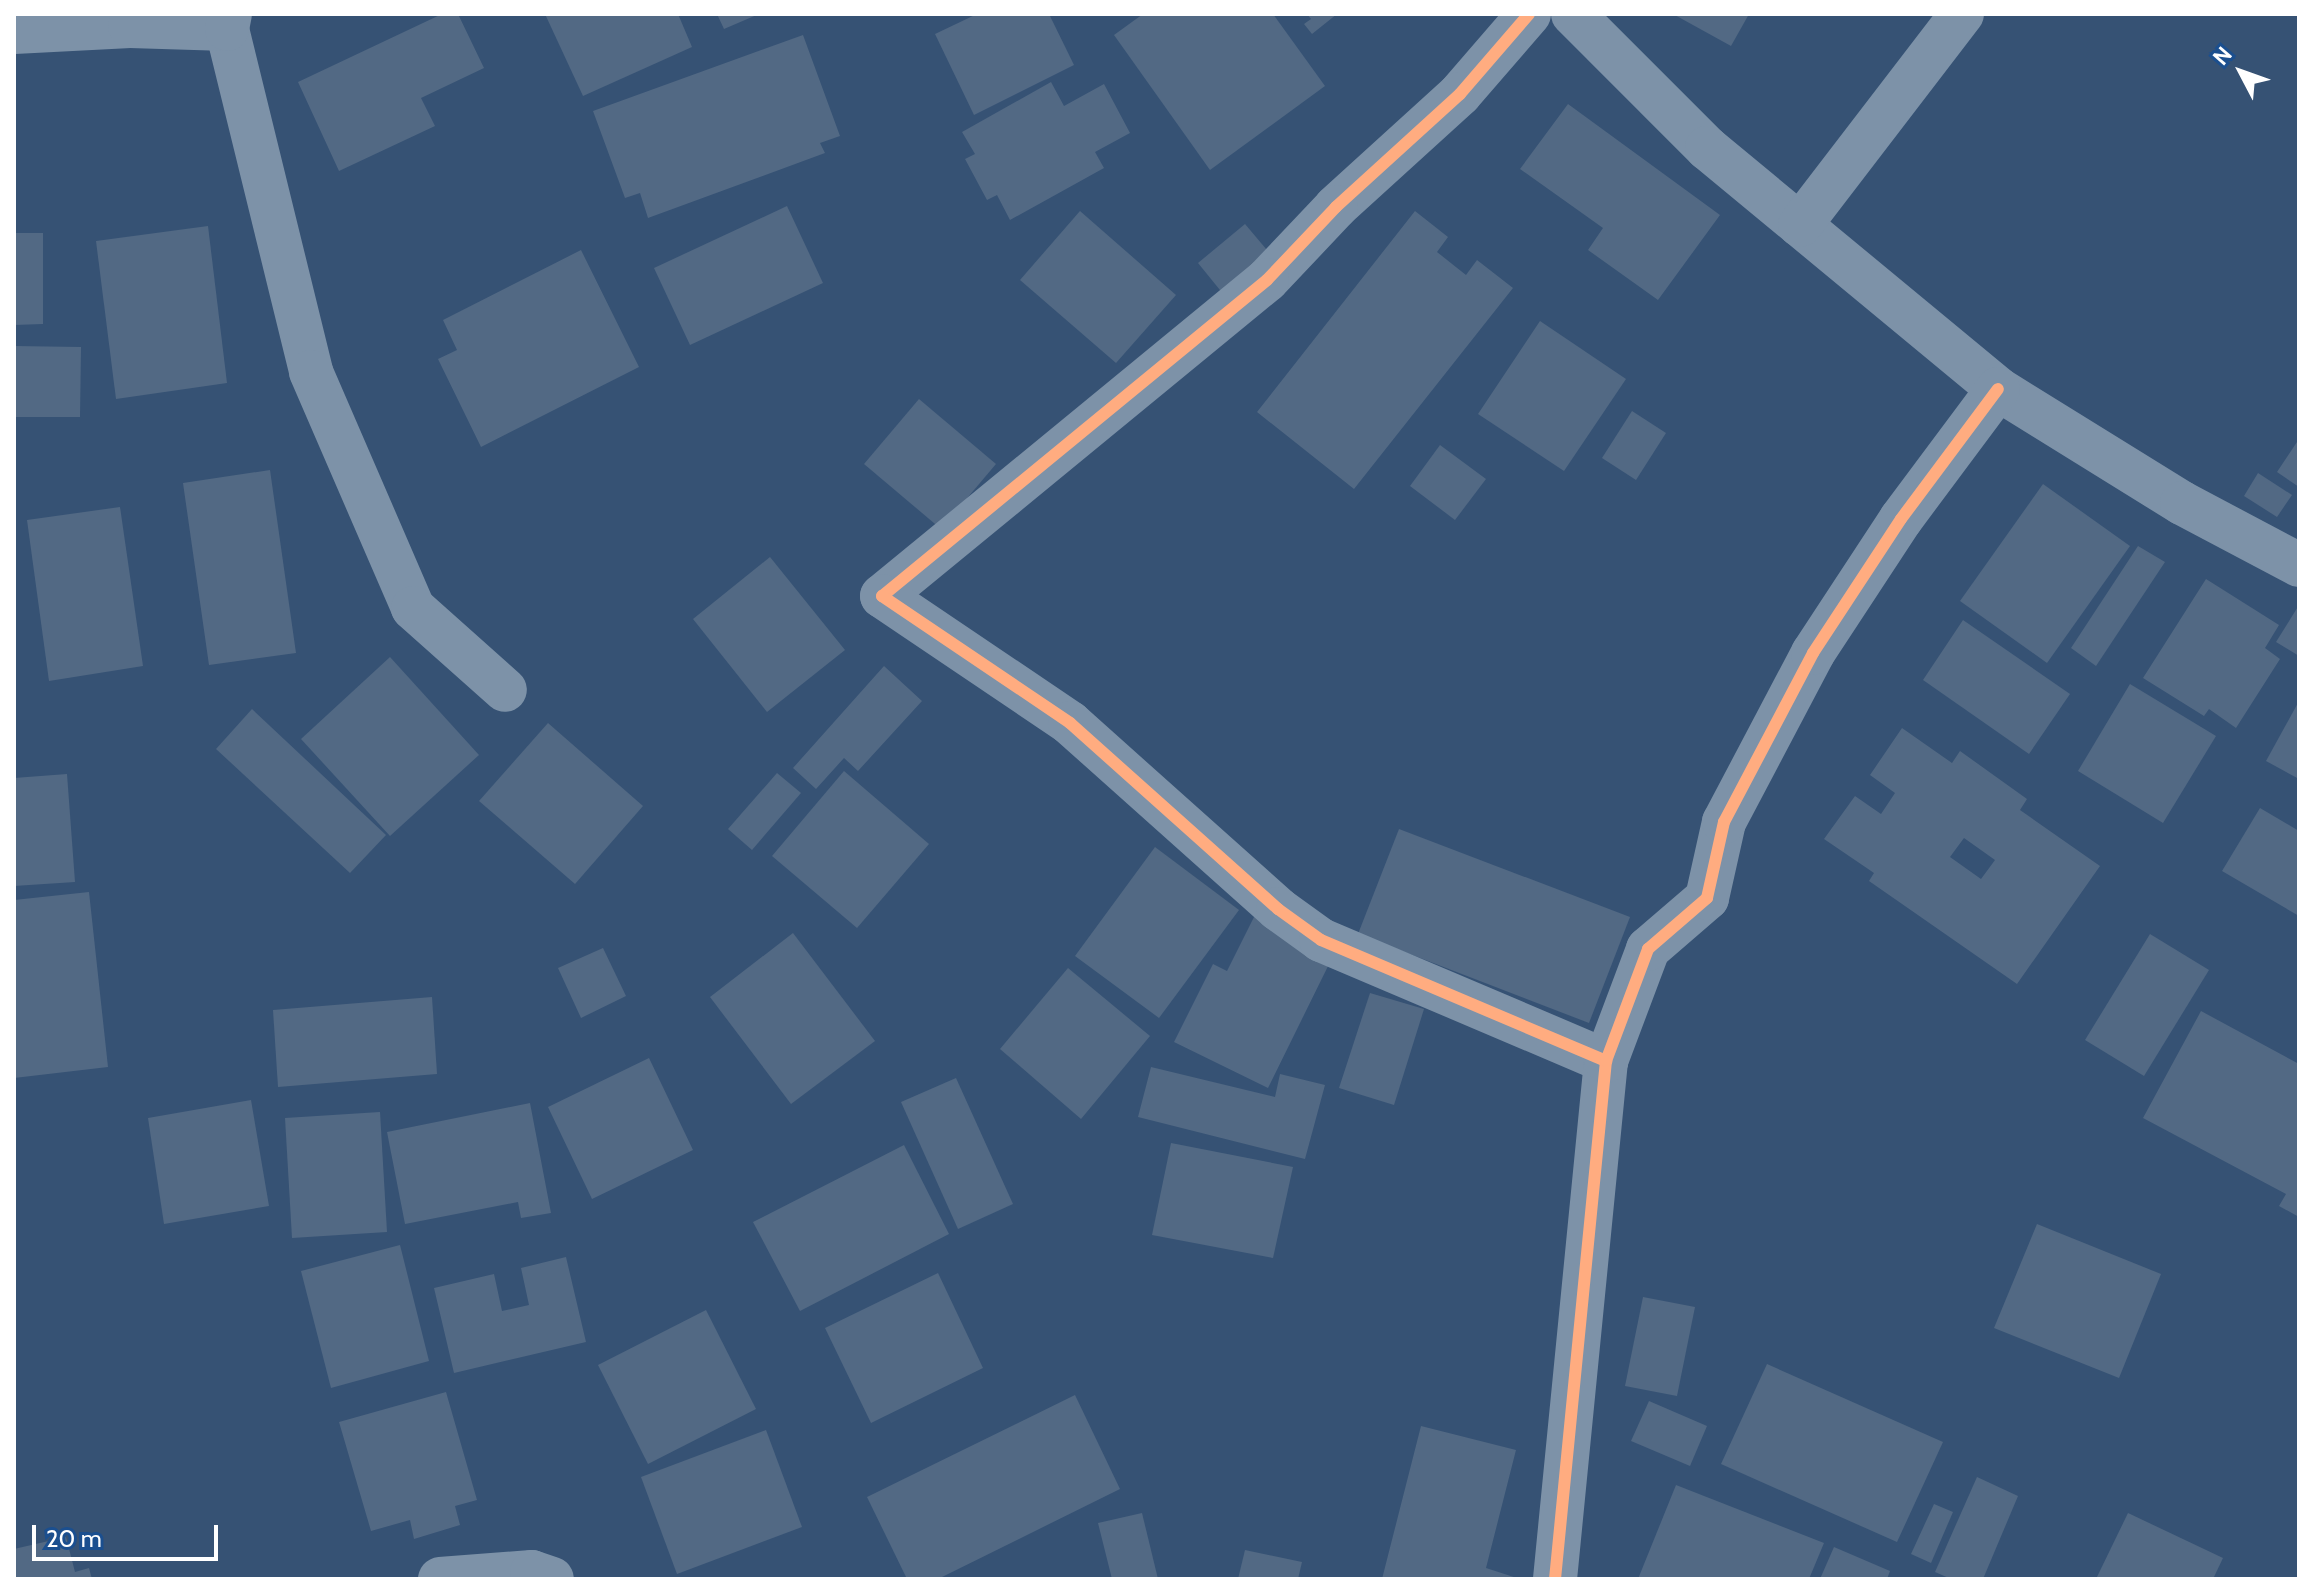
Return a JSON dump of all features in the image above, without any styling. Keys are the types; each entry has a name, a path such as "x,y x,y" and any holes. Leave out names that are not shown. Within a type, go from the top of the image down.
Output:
{"street":[{"path":"1529,14 1460,94 1336,207 1267,280 882,596 1070,723 1278,909 1321,940 1606,1061"},
{"path":"1573,14 1707,148 1998,389 2182,503 2299,565"},
{"path":"1800,225 1962,14"},
{"path":"14,32 229,22 311,372 413,608 505,690"},
{"path":"1555,1579 1606,1061 1648,949 1707,898 1724,822 1813,653 1901,519 1998,389"},
{"path":"440,1579 532,1572 552,1579"}],"building":[{"path":"442,14 458,14 484,68 421,98 435,126 339,171 298,82"},
{"path":"545,14 678,14 692,47 583,96"},
{"path":"717,14 759,14 724,29"},
{"path":"977,14 1049,14 1074,65 974,115 935,34"},
{"path":"1143,14 1273,14 1325,86 1210,170 1114,35"},
{"path":"1307,14 1337,14 1312,34 1304,24 1311,19"},
{"path":"1673,14 1749,14 1731,46"},
{"path":"803,35 840,136 820,143 825,153 648,218 640,193 625,198 593,111"},
{"path":"1051,82 1064,106 1104,84 1130,133 1095,152 1104,168 1010,220 997,195 987,200 965,159 975,154 962,132"},
{"path":"1568,104 1720,215 1658,300 1588,250 1603,228 1520,169"},
{"path":"787,206 823,283 690,345 654,268"},
{"path":"1080,211 1176,295 1116,363 1020,280"},
{"path":"1415,211 1448,237 1437,252 1466,275 1477,260 1513,288 1354,489 1257,412"},
{"path":"1245,224 1272,256 1224,295 1198,263"},
{"path":"208,226 227,383 116,399 96,241"},
{"path":"14,233 43,233 43,324 14,325"},
{"path":"581,250 639,367 481,447 438,359 457,350 443,320"},
{"path":"1540,321 1626,379 1564,471 1478,414"},
{"path":"14,346 81,347 80,417 14,417"},
{"path":"919,399 996,464 941,529 864,464"},
{"path":"1632,411 1666,433 1636,480 1602,458"},
{"path":"2299,439 2299,487 2277,472"},
{"path":"1440,445 1486,479 1455,520 1410,486"},
{"path":"270,470 296,653 209,665 183,483"},
{"path":"2258,473 2292,495 2277,517 2244,496"},
{"path":"2043,484 2130,546 2047,663 1960,601"},
{"path":"120,507 143,666 49,681 27,520"},
{"path":"2138,546 2165,562 2096,666 2071,648"},
{"path":"770,557 845,650 767,712 693,619"},
{"path":"2206,579 2279,625 2265,648 2280,659 2236,728 2209,709 2204,716 2143,678"},
{"path":"2299,605 2299,656 2276,642"},
{"path":"1963,620 2070,694 2029,754 1923,680"},
{"path":"390,657 479,755 390,836 301,739"},
{"path":"884,666 922,701 858,771 844,758 816,789 793,768"},
{"path":"2130,684 2216,736 2163,823 2078,771"},
{"path":"2299,701 2299,779 2266,761"},
{"path":"252,709 386,835 350,873 216,749"},
{"path":"548,723 643,806 575,884 479,801"},
{"path":"1902,728 1952,763 1960,751 2027,799 2020,810 2100,866 2017,984 1869,881 1874,873 1824,839 1855,796 1881,814 1895,793 1870,775","holes":["1964,838 1995,860 1981,879 1950,857"]},
{"path":"844,771 929,844 857,928 772,856"},
{"path":"777,773 801,793 752,850 728,829"},
{"path":"67,774 75,882 14,886 14,778"},
{"path":"2260,808 2299,831 2299,916 2222,871"},
{"path":"1399,829 1630,917 1589,1023 1358,934"},
{"path":"1155,847 1239,910 1159,1018 1075,956"},
{"path":"89,892 108,1067 14,1078 14,900"},
{"path":"1256,913 1335,952 1268,1088 1174,1042 1213,964 1227,971"},
{"path":"793,933 875,1041 791,1104 710,997"},
{"path":"2150,934 2209,970 2144,1076 2085,1040"},
{"path":"603,948 626,996 581,1018 558,968"},
{"path":"1068,968 1150,1036 1081,1119 1000,1049"},
{"path":"1370,993 1424,1009 1394,1105 1339,1088"},
{"path":"432,997 437,1074 278,1087 273,1010"},
{"path":"2201,1011 2299,1064 2299,1217 2279,1206 2286,1194 2143,1118"},
{"path":"649,1058 693,1150 592,1199 548,1107"},
{"path":"1151,1067 1275,1097 1280,1074 1325,1085 1305,1159 1138,1117"},
{"path":"956,1078 1013,1204 958,1229 901,1102"},
{"path":"251,1100 269,1206 164,1224 148,1118"},
{"path":"530,1103 551,1213 521,1218 518,1202 405,1224 387,1132"},
{"path":"380,1112 387,1232 292,1238 285,1118"},
{"path":"1171,1143 1293,1167 1273,1258 1152,1235"},
{"path":"904,1145 949,1234 800,1311 753,1222"},
{"path":"2037,1224 2161,1274 2119,1378 1994,1328"},
{"path":"400,1245 429,1361 331,1388 301,1271"},
{"path":"566,1257 586,1342 454,1373 434,1288 494,1274 502,1311 529,1305 521,1268"},
{"path":"938,1273 983,1368 871,1423 825,1328"},
{"path":"1643,1297 1695,1307 1677,1396 1625,1386"},
{"path":"706,1310 756,1409 648,1464 598,1365"},
{"path":"1767,1364 1943,1442 1897,1542 1721,1464"},
{"path":"446,1392 477,1500 455,1506 460,1525 414,1539 410,1520 371,1531 339,1422"},
{"path":"1075,1395 1120,1489 938,1579 907,1579 867,1497"},
{"path":"1649,1401 1707,1426 1690,1466 1631,1441"},
{"path":"1421,1426 1516,1450 1486,1568 1520,1579 1382,1579"},
{"path":"766,1430 802,1527 677,1574 641,1477"},
{"path":"1977,1477 2018,1496 1983,1579 1951,1579 1935,1572"},
{"path":"1676,1485 1824,1543 1809,1579 1638,1579"},
{"path":"1934,1504 1953,1512 1931,1563 1911,1554"},
{"path":"1142,1513 1158,1579 1112,1579 1098,1523"},
{"path":"2128,1513 2223,1558 2213,1579 2096,1579"},
{"path":"66,1537 75,1572 89,1568 92,1579 14,1579 14,1549"},
{"path":"1834,1547 1890,1571 1887,1579 1820,1579"},
{"path":"1245,1550 1302,1562 1298,1579 1238,1579"}],"cycle path":[{"path":"1529,14 1460,94 1336,207 1267,280 882,596 1070,723 1278,909 1321,940 1606,1061"},
{"path":"1555,1579 1606,1061 1648,949 1707,898 1724,822 1813,653 1901,519 1998,389"}]}
